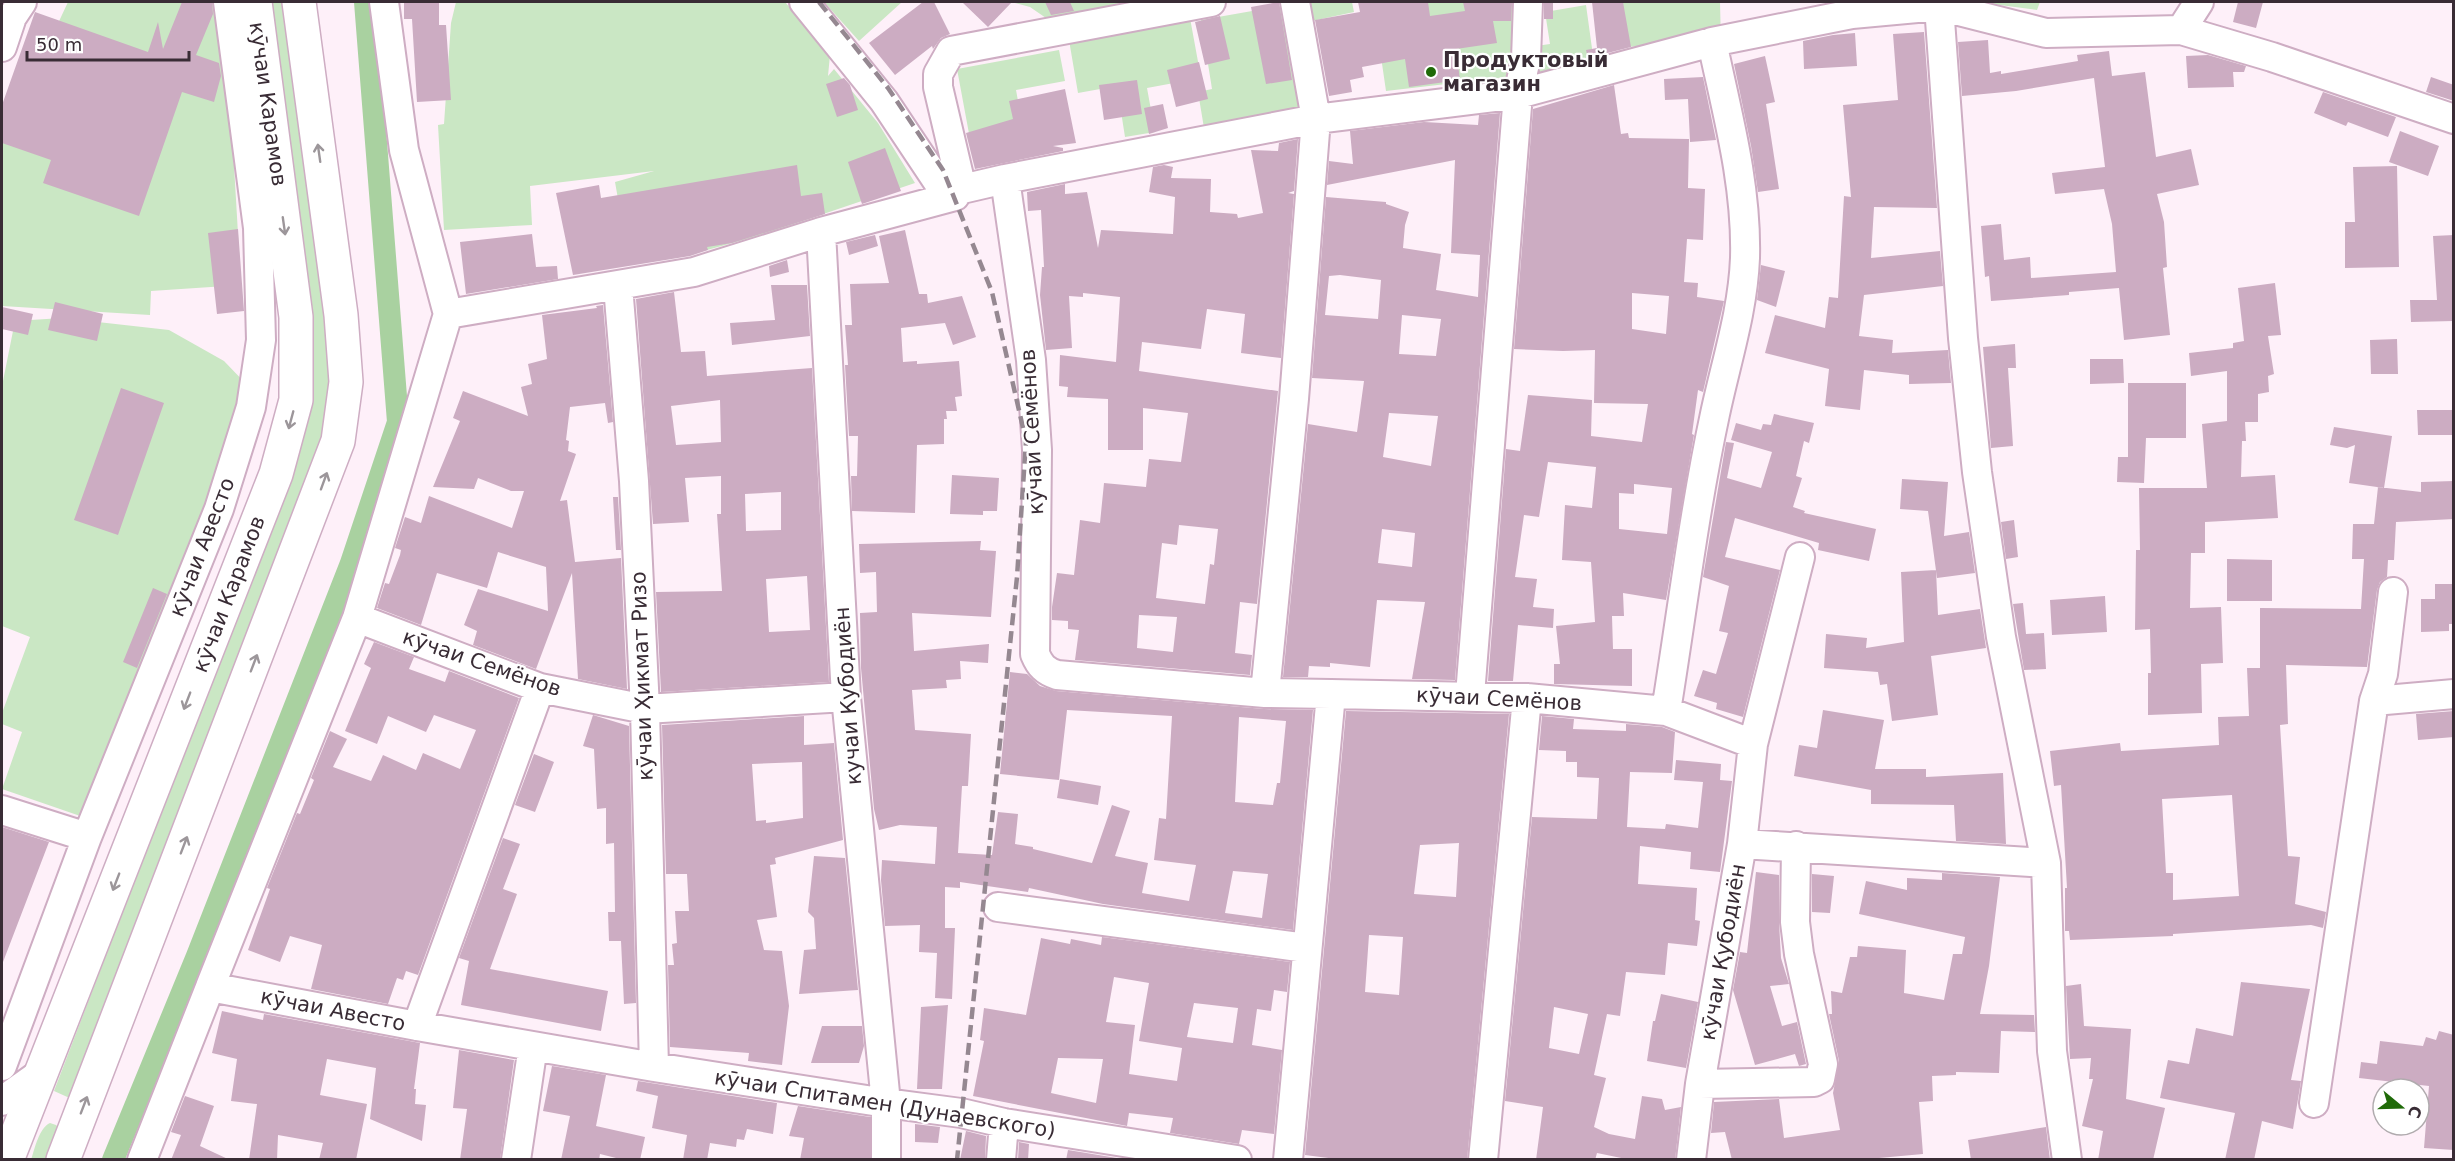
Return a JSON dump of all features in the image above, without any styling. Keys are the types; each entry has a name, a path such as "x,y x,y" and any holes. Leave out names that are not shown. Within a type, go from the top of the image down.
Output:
{"main road":[{"name":"кӯчаи Карамов","path":"7,1160 276,474 296,400 296,316 255,2"},
{"name":"кӯчаи Карамов","path":"63,1160 339,441 346,382 341,315 299,2"},
{"path":"56,1036 71,1030 82,1030 99,1040 104,1052"}],"street":[{"name":"кӯчаи Авесто","path":"2,1066 87,837 219,509 251,407 261,340 258,228 228,2"},
{"path":"142,1160 357,618 448,314 404,150 384,2"},
{"path":"804,2 955,193"},
{"path":"955,193 938,87 938,74 951,51 1211,2"},
{"path":"1265,693 1294,399 1316,119 1295,2"},
{"path":"1470,695 1518,94 1526,59 1528,2"},
{"path":"2181,30 2199,2"},
{"path":"448,314 694,272 821,232 955,196 955,193 1005,178 1316,119 1518,94 1712,42 1852,14 1939,6 2046,33 2181,30 2272,57 2454,119"},
{"path":"1939,6 1963,338 1977,472 2001,637 2046,863 2052,1051 2067,1160"},
{"path":"2,47 12,10"},
{"path":"1666,711 1715,414 1739,313 1744,258 1743,203 1735,149 1712,42"},
{"name":"кӯчаи Семёнов","path":"1005,178 1030,360 1037,450 1035,654 1039,664 1046,671 1057,675 1265,693 1470,695 1666,711 1753,744"},
{"name":"кучаи Кубодиён","path":"821,232 846,697 886,1103 886,1160"},
{"name":"кӯчаи Ҳикмат Ризо","path":"618,286 634,481 645,709 654,1067"},
{"name":"кӯчаи Қубодиён","path":"1692,1160 1700,1084 1742,844 1753,744 1800,557"},
{"path":"2314,1103 2374,701 2383,674 2393,592"},
{"name":"кӯчаи Семёнов","path":"357,618 540,688 645,709 846,697"},
{"path":"417,1026 540,688"},
{"path":"1288,1160 1331,694"},
{"path":"2374,701 2454,694"},
{"path":"1483,1160 1527,698"},
{"path":"2,810 87,837"},
{"path":"1742,844 2046,863"},
{"path":"1700,1084 1814,1082 1820,1079 1823,1064 1799,954 1795,922 1796,846"},
{"path":"998,907 1306,948"},
{"name":"кӯчаи Авесто","path":"210,987 533,1046"},
{"path":"516,1160 533,1046"},
{"name":"кӯчаи Спитамен (Дунаевского)","path":"533,1046 654,1067 961,1113 1004,1123 1237,1160"},
{"path":"2,1101 41,1073"},
{"path":"1001,1160 1004,1123"}],"green space":[{"path":"68,2 217,2 228,63 241,285 151,291 150,315 2,306 2,114 33,77"},
{"path":"271,2 283,2 331,350 328,418 312,480 74,1100 54,1091 292,469 296,245"},
{"path":"456,2 785,2 830,55 828,76 834,69 878,123 915,183 758,236 696,253 629,261 615,182 654,171 530,186 532,225 444,230 438,125 444,124 451,23"},
{"path":"824,2 902,2 859,41"},
{"path":"1011,2 1154,2 1059,27 1030,7"},
{"path":"1309,2 1352,2 1354,12 1312,21"},
{"path":"1373,2 1511,2 1524,6 1515,76 1386,91"},
{"path":"1618,2 1720,2 1721,44 1619,47"},
{"path":"1977,2 2040,2 2037,10"},
{"path":"1586,5 1595,70 1540,78 1536,46 1550,44 1545,12"},
{"path":"1281,6 1292,74 1301,73 1307,110 1204,128 1198,92 1212,89 1201,20"},
{"path":"1190,18 1201,78 1147,88 1155,132 1125,137 1117,86 1078,93 1069,40"},
{"path":"1059,50 1065,81 1016,90 1023,128 970,139 957,69"},
{"path":"62,318 169,330 224,361 250,388 86,818 2,789 22,732 2,724 2,713 30,637 2,626 2,386 15,321"},
{"path":"50,1123 60,1129 50,1159 31,1160 40,1134"}],"building":[{"path":"182,2 212,2 213,14 196,55 219,63 221,76 214,102 182,92 139,216 43,183 51,160 2,143 2,105 35,12 148,52 158,22 163,49"},
{"path":"404,2 439,2 439,25 446,25 451,100 417,102 412,19 404,19"},
{"path":"923,2 934,2 950,34 941,38 933,49 932,46 895,75 869,43"},
{"path":"962,2 1012,2 988,27"},
{"path":"1045,2 1070,2 1074,11 1051,15"},
{"path":"1279,2 1292,80 1266,84 1251,7"},
{"path":"1358,2 1428,2 1430,16 1465,11 1463,2 1512,2 1511,21 1493,21 1497,43 1456,49 1460,80 1409,87 1405,59 1362,67 1364,77 1350,80 1352,92 1329,96 1315,20 1360,12"},
{"path":"1544,2 1553,2 1553,19 1544,19"},
{"path":"1592,2 1623,2 1631,47 1588,58 1586,50 1597,48"},
{"path":"2238,2 2263,2 2256,28 2233,22"},
{"path":"1220,16 1230,59 1205,65 1195,22"},
{"path":"1924,32 1937,208 1874,207 1871,258 1940,251 1943,286 1864,295 1859,336 1893,340 1892,353 1948,350 1951,383 1909,384 1909,375 1864,370 1860,410 1825,406 1829,369 1765,353 1775,315 1825,328 1829,297 1838,298 1844,196 1851,197 1843,105 1898,100 1893,34"},
{"path":"1855,33 1857,66 1804,69 1803,41"},
{"path":"1988,40 1990,73 2001,71 2001,74 2078,61 2077,55 2109,51 2112,76 2145,72 2156,157 2191,149 2199,185 2157,194 2164,222 2167,267 2163,268 2170,335 2124,340 2119,288 2069,292 2069,295 1991,301 1989,276 1985,277 1981,226 2001,224 2004,260 2030,257 2031,278 2116,272 2112,224 2104,189 2055,194 2052,173 2105,167 2094,78 2016,91 1962,96 1958,42"},
{"path":"2208,55 2246,66 2244,72 2233,72 2234,87 2188,88 2186,56"},
{"path":"1765,56 1775,102 1766,104 1779,189 1758,192 1734,64"},
{"path":"1199,62 1208,99 1176,107 1167,70"},
{"path":"1703,77 1716,140 1690,142 1688,99 1665,100 1664,79"},
{"path":"2431,77 2454,85 2454,101 2426,92"},
{"path":"844,78 850,85 858,110 837,117 826,84"},
{"path":"1137,80 1142,114 1104,120 1099,85"},
{"path":"1614,85 1621,134 1628,133 1629,138 1689,139 1688,188 1705,189 1703,240 1687,239 1684,282 1698,283 1697,297 1724,301 1703,392 1698,390 1692,434 1694,435 1666,600 1623,593 1624,616 1612,616 1613,649 1632,649 1632,686 1554,684 1554,664 1560,664 1556,626 1595,622 1591,562 1562,560 1565,505 1592,508 1596,467 1548,462 1539,517 1524,515 1515,577 1537,579 1533,607 1554,609 1553,628 1518,625 1513,681 1488,681 1506,449 1520,451 1528,395 1592,400 1591,436 1642,442 1648,404 1594,403 1595,350 1514,349 1533,109","holes":["1632,293 1669,296 1666,334 1632,329","1634,484 1672,488 1667,534 1619,529 1619,493 1634,494"]},
{"path":"1065,89 1076,143 1053,146 1063,148 1063,151 975,169 966,133 1013,119 1009,101"},
{"path":"2323,92 2396,117 2388,137 2348,122 2346,126 2314,113"},
{"path":"1163,104 1168,128 1149,134 1144,108"},
{"path":"1500,113 1455,680 1412,679 1425,602 1377,600 1370,667 1330,663 1330,667 1309,666 1308,677 1283,677 1308,424 1357,432 1364,381 1312,378 1326,197 1386,202 1386,204 1409,212 1405,225 1403,248 1441,254 1436,290 1478,297 1480,255 1451,253 1455,160 1327,185 1329,161 1353,164 1350,131 1424,122 1478,125 1479,115","holes":["1340,275 1381,280 1378,319 1325,315 1329,276","1402,315 1441,319 1436,356 1399,354","1389,413 1438,416 1431,466 1383,457","1382,529 1415,533 1412,567 1378,563"]},
{"path":"2400,131 2439,146 2428,176 2389,162"},
{"path":"1298,139 1294,191 1288,193 1294,194 1281,358 1241,353 1245,314 1207,309 1201,349 1142,342 1139,371 1278,391 1257,604 1240,602 1235,653 1252,655 1250,675 1075,660 1079,630 1068,629 1068,621 1052,620 1052,607 1057,573 1074,575 1080,520 1100,523 1104,483 1146,487 1149,459 1181,462 1188,413 1143,408 1143,450 1108,450 1108,399 1067,397 1068,387 1059,386 1060,355 1116,362 1120,297 1083,293 1083,297 1069,296 1072,348 1046,350 1040,295 1042,267 1044,267 1041,210 1028,211 1027,192 1065,184 1065,194 1087,192 1098,248 1101,230 1173,234 1175,197 1149,192 1153,167 1164,165 1173,167 1171,178 1211,179 1210,212 1237,214 1238,218 1263,213 1251,150 1278,151 1279,143","holes":["1179,525 1218,529 1214,565 1210,564 1205,604 1156,598 1162,543 1177,545","1139,615 1177,617 1173,652 1137,648"]},
{"path":"885,148 901,191 862,204 848,162"},
{"path":"797,165 801,196 822,193 825,214 732,243 707,247 708,250 690,256 573,275 556,193 599,185 601,198"},
{"path":"2397,166 2399,267 2345,268 2345,222 2355,222 2353,167"},
{"path":"238,229 244,311 217,314 208,233"},
{"path":"905,230 919,294 927,294 928,303 962,296 976,337 953,345 945,323 901,328 903,362 917,361 917,364 959,361 962,396 955,397 957,411 946,411 944,444 917,445 915,513 852,511 851,476 857,476 858,436 849,436 845,365 848,365 845,325 852,325 850,284 889,283 879,236"},
{"path":"532,234 536,267 557,266 558,279 466,294 460,242"},
{"path":"875,235 878,246 849,255 846,242"},
{"path":"2454,235 2454,321 2411,322 2410,300 2437,300 2433,236"},
{"path":"787,260 789,272 770,277 769,266"},
{"path":"1761,265 1785,271 1776,307 1757,300"},
{"path":"2275,283 2281,335 2268,336 2274,374 2268,376 2269,392 2258,394 2258,422 2245,422 2246,441 2242,441 2241,477 2275,475 2278,518 2205,522 2205,553 2191,553 2190,608 2221,607 2223,663 2201,664 2202,713 2148,715 2148,673 2151,673 2150,629 2135,630 2136,550 2140,550 2139,488 2207,488 2202,424 2227,421 2227,371 2191,376 2189,353 2233,348 2233,343 2244,341 2238,288"},
{"path":"771,285 807,285 810,336 732,345 730,323 775,320"},
{"path":"674,292 681,352 705,351 707,376 812,368 829,682 661,692 656,592 722,591 717,514 721,514 721,476 685,478 689,522 653,524 636,299","holes":["720,400 721,442 676,445 671,406","781,492 781,530 746,531 745,494","807,576 810,630 769,632 766,579"]},
{"path":"55,302 103,314 97,341 48,330"},
{"path":"603,305 613,422 608,423 605,403 570,407 566,440 569,441 568,451 576,454 560,501 567,500 575,562 621,558 627,689 578,679 572,573 536,669 473,645 477,631 464,625 478,589 548,611 546,567 498,552 487,588 437,573 421,625 377,608 385,583 389,584 400,555 401,550 395,548 405,517 421,523 429,496 512,528 524,491 511,491 478,478 474,489 433,487 460,421 453,418 463,391 528,416 521,387 532,384 528,364 547,359 542,315 597,308 596,306"},
{"path":"2,307 33,314 28,335 2,329"},
{"path":"2397,339 2398,374 2371,374 2370,340"},
{"path":"2015,344 2016,368 2008,368 2013,446 1991,448 1983,347"},
{"path":"2090,359 2123,359 2124,383 2090,384"},
{"path":"2128,383 2186,383 2186,438 2146,438 2144,483 2117,482 2118,457 2128,457"},
{"path":"121,388 164,403 118,535 74,520"},
{"path":"2417,410 2454,410 2454,435 2418,435"},
{"path":"1774,414 1814,423 1809,443 1804,441 1796,476 1802,478 1793,507 1805,511 1804,513 1876,529 1869,561 1818,550 1819,543 1735,518 1725,557 1780,570 1743,717 1716,709 1717,703 1694,696 1703,670 1716,674 1728,633 1719,631 1729,586 1703,577 1726,442 1734,443 1727,478 1761,488 1772,452 1731,440 1736,423 1761,430 1763,424 1771,425"},
{"path":"2334,427 2392,436 2384,488 2349,483 2355,445 2347,448 2330,445"},
{"path":"952,475 999,478 997,511 983,511 983,515 950,514"},
{"path":"1902,479 1948,482 1944,536 1969,532 1975,573 1937,578 1928,511 1900,509"},
{"path":"2454,481 2454,519 2396,522 2394,560 2388,560 2387,577 2380,582 2377,590 2367,667 2286,665 2288,724 2280,725 2288,856 2300,857 2295,904 2326,912 2323,928 2311,925 2173,934 2173,936 2070,940 2069,931 2065,931 2065,888 2067,888 2061,785 2054,786 2050,751 2120,743 2121,751 2219,745 2218,717 2249,716 2247,668 2260,668 2260,608 2361,609 2364,559 2352,559 2353,524 2374,524 2378,487 2421,492 2421,482","holes":["2232,795 2239,896 2173,900 2173,873 2166,873 2162,799"]},
{"path":"613,497 618,497 621,550 616,550"},
{"path":"2014,520 2018,557 2006,559 2001,522"},
{"path":"981,541 980,550 996,551 991,617 912,613 914,651 989,644 988,663 960,661 961,679 946,680 947,688 912,690 915,730 971,734 968,786 962,786 958,853 992,855 998,812 1018,814 1015,844 1092,863 1112,805 1130,811 1115,856 1148,863 1142,893 1189,901 1196,865 1154,860 1159,818 1166,819 1172,716 1067,710 1059,780 1000,774 1010,672 1027,674 1040,686 1056,691 1264,709 1313,710 1293,930 1103,904 1029,888 1028,892 960,882 960,888 945,887 945,928 955,928 952,999 935,998 937,953 919,952 920,925 885,926 881,880 882,860 935,864 937,827 900,825 879,830 874,809 861,668 860,613 877,612 876,572 860,573 859,544","holes":["1239,717 1286,721 1280,783 1277,783 1273,805 1235,802","1233,871 1268,874 1262,918 1225,913"]},
{"path":"2227,559 2272,560 2272,601 2227,601"},
{"path":"1936,570 1938,615 1980,609 1986,648 1931,656 1938,715 1892,721 1887,684 1880,685 1878,672 1824,668 1826,634 1867,638 1866,648 1904,642 1901,572"},
{"path":"2435,584 2454,584 2454,624 2449,624 2449,631 2421,632 2421,599 2435,599"},
{"path":"153,588 167,594 137,668 123,662"},
{"path":"2105,596 2107,632 2052,635 2050,600"},
{"path":"2023,603 2026,634 2044,633 2046,669 2024,670 2013,604"},
{"path":"374,642 414,657 409,669 445,682 449,671 519,698 418,975 406,971 403,980 397,978 388,1004 311,989 322,945 290,936 280,962 248,950 270,889 267,888 297,813 300,814 314,780 311,778 330,731 347,739 333,767 371,781 383,755 416,770 423,753 460,769 476,730 434,715 426,732 388,716 377,744 345,731 371,668 364,664"},
{"path":"1823,710 1884,720 1875,769 1926,769 1926,777 2003,773 2006,844 1956,841 1954,805 1871,804 1871,790 1794,776 1799,745 1817,748"},
{"path":"1346,711 1509,714 1467,1160 1344,1160 1305,1155","holes":["1459,843 1456,897 1414,894 1420,845","1369,935 1403,937 1399,995 1365,992"]},
{"path":"2454,711 2454,737 2418,740 2416,714"},
{"path":"593,715 629,726 636,1003 624,1004 621,941 609,941 608,912 615,912 614,843 606,844 606,808 597,809 594,749 583,746"},
{"path":"804,716 804,745 834,743 843,840 775,858 776,864 770,865 777,917 757,920 764,950 782,951 789,1006 782,1065 748,1061 749,1053 670,1047 668,965 674,965 672,944 677,943 675,911 689,911 687,874 666,874 662,725","holes":["802,762 803,818 766,823 766,820 756,821 752,764"]},
{"path":"1542,716 1574,719 1573,729 1626,731 1626,724 1662,727 1675,732 1672,773 1630,772 1627,827 1665,829 1666,824 1698,828 1703,782 1674,780 1676,760 1721,764 1720,780 1732,781 1720,872 1690,869 1691,852 1640,846 1638,884 1697,888 1695,920 1700,921 1697,946 1668,943 1665,975 1626,972 1620,1016 1607,1014 1594,1075 1606,1078 1594,1127 1609,1134 1635,1139 1642,1096 1662,1099 1665,1110 1681,1107 1675,1160 1631,1160 1597,1153 1595,1160 1536,1160 1543,1107 1505,1101 1532,817 1597,819 1599,778 1577,777 1577,762 1566,762 1566,751 1539,750","holes":["1554,1007 1588,1014 1579,1054 1549,1048"]},
{"path":"534,754 554,762 535,812 515,805"},
{"path":"1060,779 1101,786 1098,805 1057,798"},
{"path":"2,827 49,842 3,962 2,962"},
{"path":"503,838 520,844 503,889 517,894 490,969 608,991 601,1031 461,1005 469,961 459,958"},
{"path":"814,856 845,858 858,990 799,994 804,950 816,949 814,918 808,912"},
{"path":"1756,872 1779,875 1781,958 1789,984 1770,986 1782,1026 1797,1022 1806,1064 1799,1066 1795,1054 1755,1065 1733,990 1740,952 1747,953"},
{"path":"1942,873 2000,877 1989,966 1980,1014 2034,1015 2035,1032 2001,1031 1999,1073 1956,1072 1956,1075 1932,1076 1933,1101 1919,1102 1923,1154 1857,1160 1732,1160 1725,1132 1711,1133 1714,1102 1779,1099 1784,1138 1840,1130 1833,1093 1839,1061 1829,1014 1832,1014 1831,991 1842,993 1850,957 1857,957 1858,946 1906,950 1904,993 1944,1000 1953,954 1962,954 1965,937 1859,914 1866,881 1907,890 1907,878 1942,880"},
{"path":"1812,874 1834,876 1830,913 1812,912"},
{"path":"1102,937 1290,962 1287,992 1274,990 1271,1011 1257,1009 1252,1045 1282,1050 1274,1134 1242,1130 1239,1144 1170,1133 1173,1118 1129,1113 1127,1126 973,1096 984,1041 980,1040 984,1008 1026,1015 1041,938 1070,944 1071,939 1101,945","holes":["1114,977 1149,983 1139,1041 1182,1048 1177,1081 1129,1074 1135,1025 1106,1022","1194,1003 1238,1008 1233,1043 1187,1037","1058,1058 1103,1059 1096,1103 1051,1093"]},
{"path":"2241,982 2310,989 2291,1080 2301,1081 2293,1129 2262,1121 2254,1160 2225,1160 2235,1113 2160,1098 2168,1060 2189,1064 2196,1028 2233,1036"},
{"path":"2081,984 2084,1026 2131,1029 2126,1099 2165,1108 2153,1160 2098,1160 2103,1131 2082,1126 2093,1079 2089,1079 2091,1058 2070,1059 2066,986"},
{"path":"1661,994 1698,1002 1686,1068 1647,1061 1653,1021 1655,1021"},
{"path":"948,1005 942,1089 917,1089 921,1007"},
{"path":"222,1011 263,1020 264,1014 420,1043 414,1089 416,1089 415,1104 426,1105 422,1141 370,1119 376,1068 327,1059 320,1095 367,1104 356,1160 319,1160 323,1143 278,1135 277,1160 249,1160 257,1104 231,1101 237,1059 212,1053"},
{"path":"822,1026 862,1026 864,1046 859,1063 811,1063"},
{"path":"2439,1031 2454,1035 2454,1150 2424,1148 2425,1137 2431,1137 2431,1077 2359,1078 2361,1062 2377,1064 2380,1041 2423,1046 2426,1037 2436,1040"},
{"path":"459,1050 514,1060 500,1160 460,1160 467,1109 453,1108"},
{"path":"552,1066 606,1075 596,1126 645,1137 640,1160 624,1160 600,1154 599,1160 561,1160 570,1116 543,1111"},
{"path":"638,1081 777,1103 773,1134 747,1129 744,1140 737,1139 736,1147 710,1143 707,1160 683,1160 687,1135 652,1128 658,1096 636,1091"},
{"path":"185,1096 214,1106 200,1146 230,1160 171,1160 181,1135 171,1132"},
{"path":"798,1106 870,1117 870,1160 800,1160 804,1138 789,1136"},
{"path":"915,1124 940,1127 938,1143 915,1142"},
{"path":"2046,1127 2050,1160 1971,1160 1968,1140"},
{"path":"966,1131 986,1136 985,1160 960,1160"},
{"path":"1019,1142 1029,1144 1028,1160 1018,1160"},
{"path":"1068,1150 1129,1160 1066,1160"}],"waterway":[{"path":"113,1160 197,956 351,563 398,422 365,2"}],"railway":[{"path":"819,2 888,88 943,170 992,292 1026,441 1017,577 957,1160"}],"place":[{"name":"Продуктовый магазин","path":"1431,72"}]}
